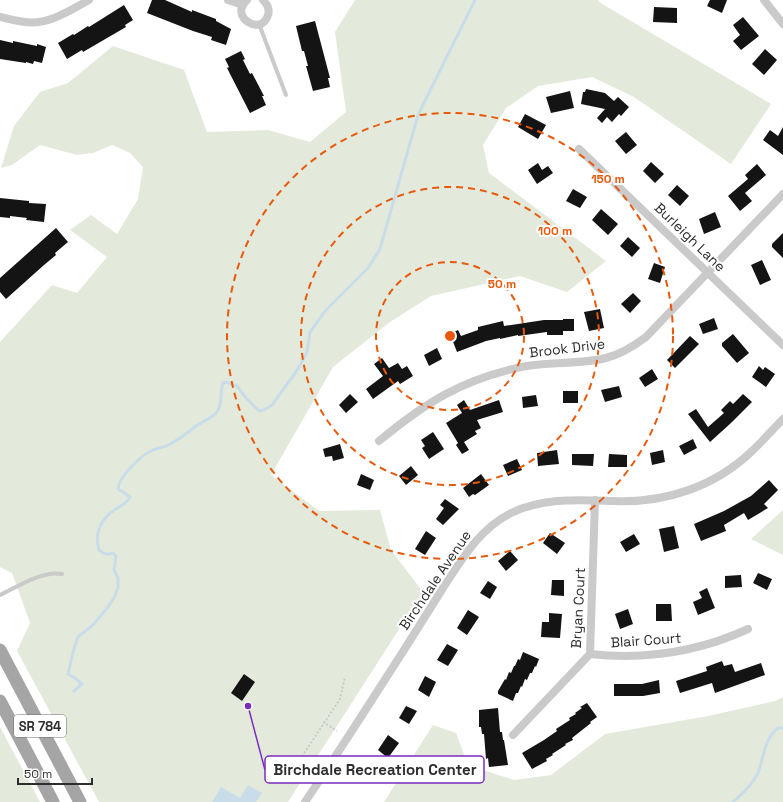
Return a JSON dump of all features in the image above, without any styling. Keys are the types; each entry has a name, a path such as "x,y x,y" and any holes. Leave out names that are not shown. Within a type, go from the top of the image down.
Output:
{"main road":[{"name":"SR 784","path":"0,650 80,802"},
{"name":"SR 784","path":"0,701 54,802"}],"street":[{"path":"0,17 26,22 50,20 89,0"},
{"path":"228,0 245,3 242,10 244,18 250,24 263,23 268,16 269,8 264,0"},
{"path":"764,0 783,24"},
{"name":"Burleigh Lane","path":"579,149 783,345"},
{"name":"Brook Drive","path":"379,441 408,417 429,403 475,380 522,366 552,362 594,360 607,358 625,351 646,337 783,194"},
{"name":"Birchdale Avenue","path":"304,802 475,540 493,524 510,513 545,501 641,501 665,498 698,487 716,478 734,466 750,453 783,419"},
{"name":"Bryan Court","path":"513,735 590,654 595,500"},
{"name":"Blair Court","path":"590,654 637,656 663,654 688,650 713,643 748,629"}],"lane":[{"path":"259,24 286,95"},
{"path":"0,595 31,580 50,573 62,574"}],"path":[{"path":"292,770 323,722 340,699 345,676"},
{"path":"323,722 337,731"}],"green space":[{"path":"355,0 598,0 771,104 731,164 634,97 592,77 538,86 506,108 483,145 489,173 606,261 567,292 520,276 431,296 390,322 333,367 271,475 319,511 380,510 391,550 423,592 288,802 99,802 17,651 30,623 12,573 0,567 0,342 52,285 77,293 107,257 70,230 91,215 117,234 138,199 143,167 130,153 112,145 93,153 77,155 40,145 12,165 1,168 14,126 40,92 68,83 113,46 184,70 207,132 268,130 310,142 346,112 335,32"},
{"path":"783,510 783,555 751,539"},
{"path":"783,697 783,802 384,802 433,725 456,733 468,765 514,780 551,775 605,734 708,716 775,701"},
{"path":"0,727 40,802 0,802"}],"water":[{"path":"248,785 262,793 256,802 212,802 221,787 240,798"}],"building":[{"path":"152,0 165,0 192,12 192,10 216,19 216,21 231,29 226,45 211,40 212,37 147,13"},
{"path":"710,0 727,0 722,13 707,6"},
{"path":"124,5 133,20 125,25 126,27 83,52 82,50 67,59 58,43 88,26 89,27"},
{"path":"654,7 677,8 677,23 653,22"},
{"path":"743,17 759,36 741,50 733,41 740,35 733,25"},
{"path":"315,21 330,78 328,78 330,87 313,91 306,66 308,66 304,51 302,51 296,26"},
{"path":"0,40 37,46 37,44 46,47 42,63 34,61 33,64 0,59"},
{"path":"765,49 777,60 764,75 752,64"},
{"path":"241,51 245,59 243,60 250,74 252,73 264,96 262,96 266,105 250,113 227,68 229,67 225,59"},
{"path":"586,89 605,93 614,101 618,97 629,107 621,116 619,114 612,122 607,117 602,123 597,118 605,109 581,104 583,92 585,92"},
{"path":"570,91 574,108 551,113 546,97"},
{"path":"525,114 546,125 538,139 518,127"},
{"path":"783,127 783,155 763,140 770,130 778,136"},
{"path":"626,132 637,145 626,154 615,141"},
{"path":"651,162 664,174 655,183 643,171"},
{"path":"538,163 542,170 548,166 553,173 537,184 528,170"},
{"path":"757,164 766,175 745,193 752,201 740,211 728,196 748,179 745,175"},
{"path":"677,185 689,196 680,206 668,195"},
{"path":"573,189 587,197 580,208 566,201"},
{"path":"0,198 29,201 29,203 46,204 44,222 10,216 10,218 0,217"},
{"path":"601,209 618,224 608,235 592,220"},
{"path":"715,212 721,227 704,234 699,219"},
{"path":"56,228 68,242 55,253 56,255 6,299 0,292 0,278"},
{"path":"783,233 783,258 772,247 772,244"},
{"path":"628,237 640,248 632,257 620,246"},
{"path":"762,260 771,280 760,285 751,265"},
{"path":"654,263 665,267 660,283 648,279"},
{"path":"633,293 641,301 630,313 621,304"},
{"path":"600,309 604,328 589,331 584,312"},
{"path":"714,318 718,329 703,334 699,324"},
{"path":"574,319 574,331 563,331 563,335 547,335 547,332 500,338 486,341 457,352 450,334 458,330 461,336 478,330 478,327 503,321 504,326 544,320"},
{"path":"733,334 749,353 737,363 722,346 722,343"},
{"path":"690,336 699,344 675,368 667,360"},
{"path":"437,348 442,359 429,366 424,355"},
{"path":"382,358 389,368 398,363 402,369 407,366 413,376 400,384 398,381 373,399 366,389 383,376 374,364"},
{"path":"759,366 763,370 765,367 775,374 766,387 752,377"},
{"path":"652,369 658,379 645,387 639,378"},
{"path":"619,386 622,397 605,402 601,390"},
{"path":"563,391 578,391 578,403 563,403"},
{"path":"350,394 358,402 346,413 339,405"},
{"path":"743,394 752,402 710,442 688,414 696,409 708,427 724,413 721,410 730,401 733,404"},
{"path":"536,395 538,406 523,408 522,397"},
{"path":"464,400 470,410 499,400 503,412 477,420 481,428 475,431 477,434 464,442 469,450 462,454 456,445 458,443 446,423 462,413 457,405"},
{"path":"433,432 444,449 429,459 422,448 425,446 421,440"},
{"path":"693,439 697,448 684,455 679,446"},
{"path":"340,444 344,458 333,461 332,456 325,457 323,449"},
{"path":"557,450 559,464 538,466 537,453"},
{"path":"663,450 665,462 652,465 650,453"},
{"path":"572,454 594,454 593,466 572,465"},
{"path":"609,454 627,455 627,467 608,467"},
{"path":"517,459 522,470 508,476 503,465"},
{"path":"411,466 418,475 406,485 399,476"},
{"path":"361,474 374,480 370,490 357,485"},
{"path":"481,474 489,485 475,495 473,494 469,497 463,488"},
{"path":"769,480 778,490 764,504 768,508 748,520 744,513 724,525 726,531 701,541 694,524 724,511 751,496"},
{"path":"445,499 459,509 443,525 436,519 444,508 440,505"},
{"path":"674,526 679,548 664,552 659,529"},
{"path":"426,531 436,538 425,555 415,549"},
{"path":"550,533 565,543 557,554 543,543"},
{"path":"634,534 640,544 626,552 620,542"},
{"path":"510,551 518,560 506,571 498,561"},
{"path":"758,573 772,579 767,590 753,583"},
{"path":"741,575 742,587 725,588 725,576"},
{"path":"552,580 564,580 564,596 551,595"},
{"path":"488,581 497,587 490,599 480,593"},
{"path":"707,588 715,608 698,615 693,602 702,598 699,592"},
{"path":"656,604 671,604 672,621 656,621"},
{"path":"628,609 633,624 620,629 615,614"},
{"path":"468,610 479,617 467,635 457,628"},
{"path":"549,613 562,614 560,638 541,637 542,622 549,622"},
{"path":"447,644 458,650 448,666 437,660"},
{"path":"523,652 539,659 532,673 530,673 527,680 525,679 522,687 521,686 518,693 516,693 513,701 498,694 498,691 505,679 506,680 509,672 511,673 518,659 520,660"},
{"path":"722,661 724,666 732,664 735,672 761,663 765,675 715,693 712,683 680,693 676,681 707,671 706,667"},
{"path":"244,674 255,682 242,701 231,693"},
{"path":"425,676 436,682 429,697 418,690"},
{"path":"659,680 660,693 643,696 614,696 614,684 642,684"},
{"path":"587,703 597,717 572,738 573,740 565,744 566,745 546,759 547,761 532,769 522,753 557,731 556,729 570,720 569,718 582,708 580,707"},
{"path":"406,706 417,711 409,724 399,718"},
{"path":"498,708 500,732 502,732 504,740 508,765 489,767 488,758 486,759 484,734 482,734 481,727 479,727 479,710"},
{"path":"388,735 399,743 388,758 378,750"}],"waterway":[{"path":"74,691 82,684 68,674 78,637 93,625 108,607 115,596 118,587 118,578 114,570 116,556 113,553 106,554 99,550 97,538 100,526 106,517 125,503 130,497 118,489 119,484 130,468 146,454 176,441 215,414 220,405 223,383 226,382 237,386 259,411 272,405 298,369 307,352 310,332 326,310 368,268 380,249 418,115 475,0"},
{"path":"733,802 747,789 756,777 767,743 773,732 778,728 783,728"}],"place":[{"name":"Birchdale Recreation Center","path":"248,706"}]}
